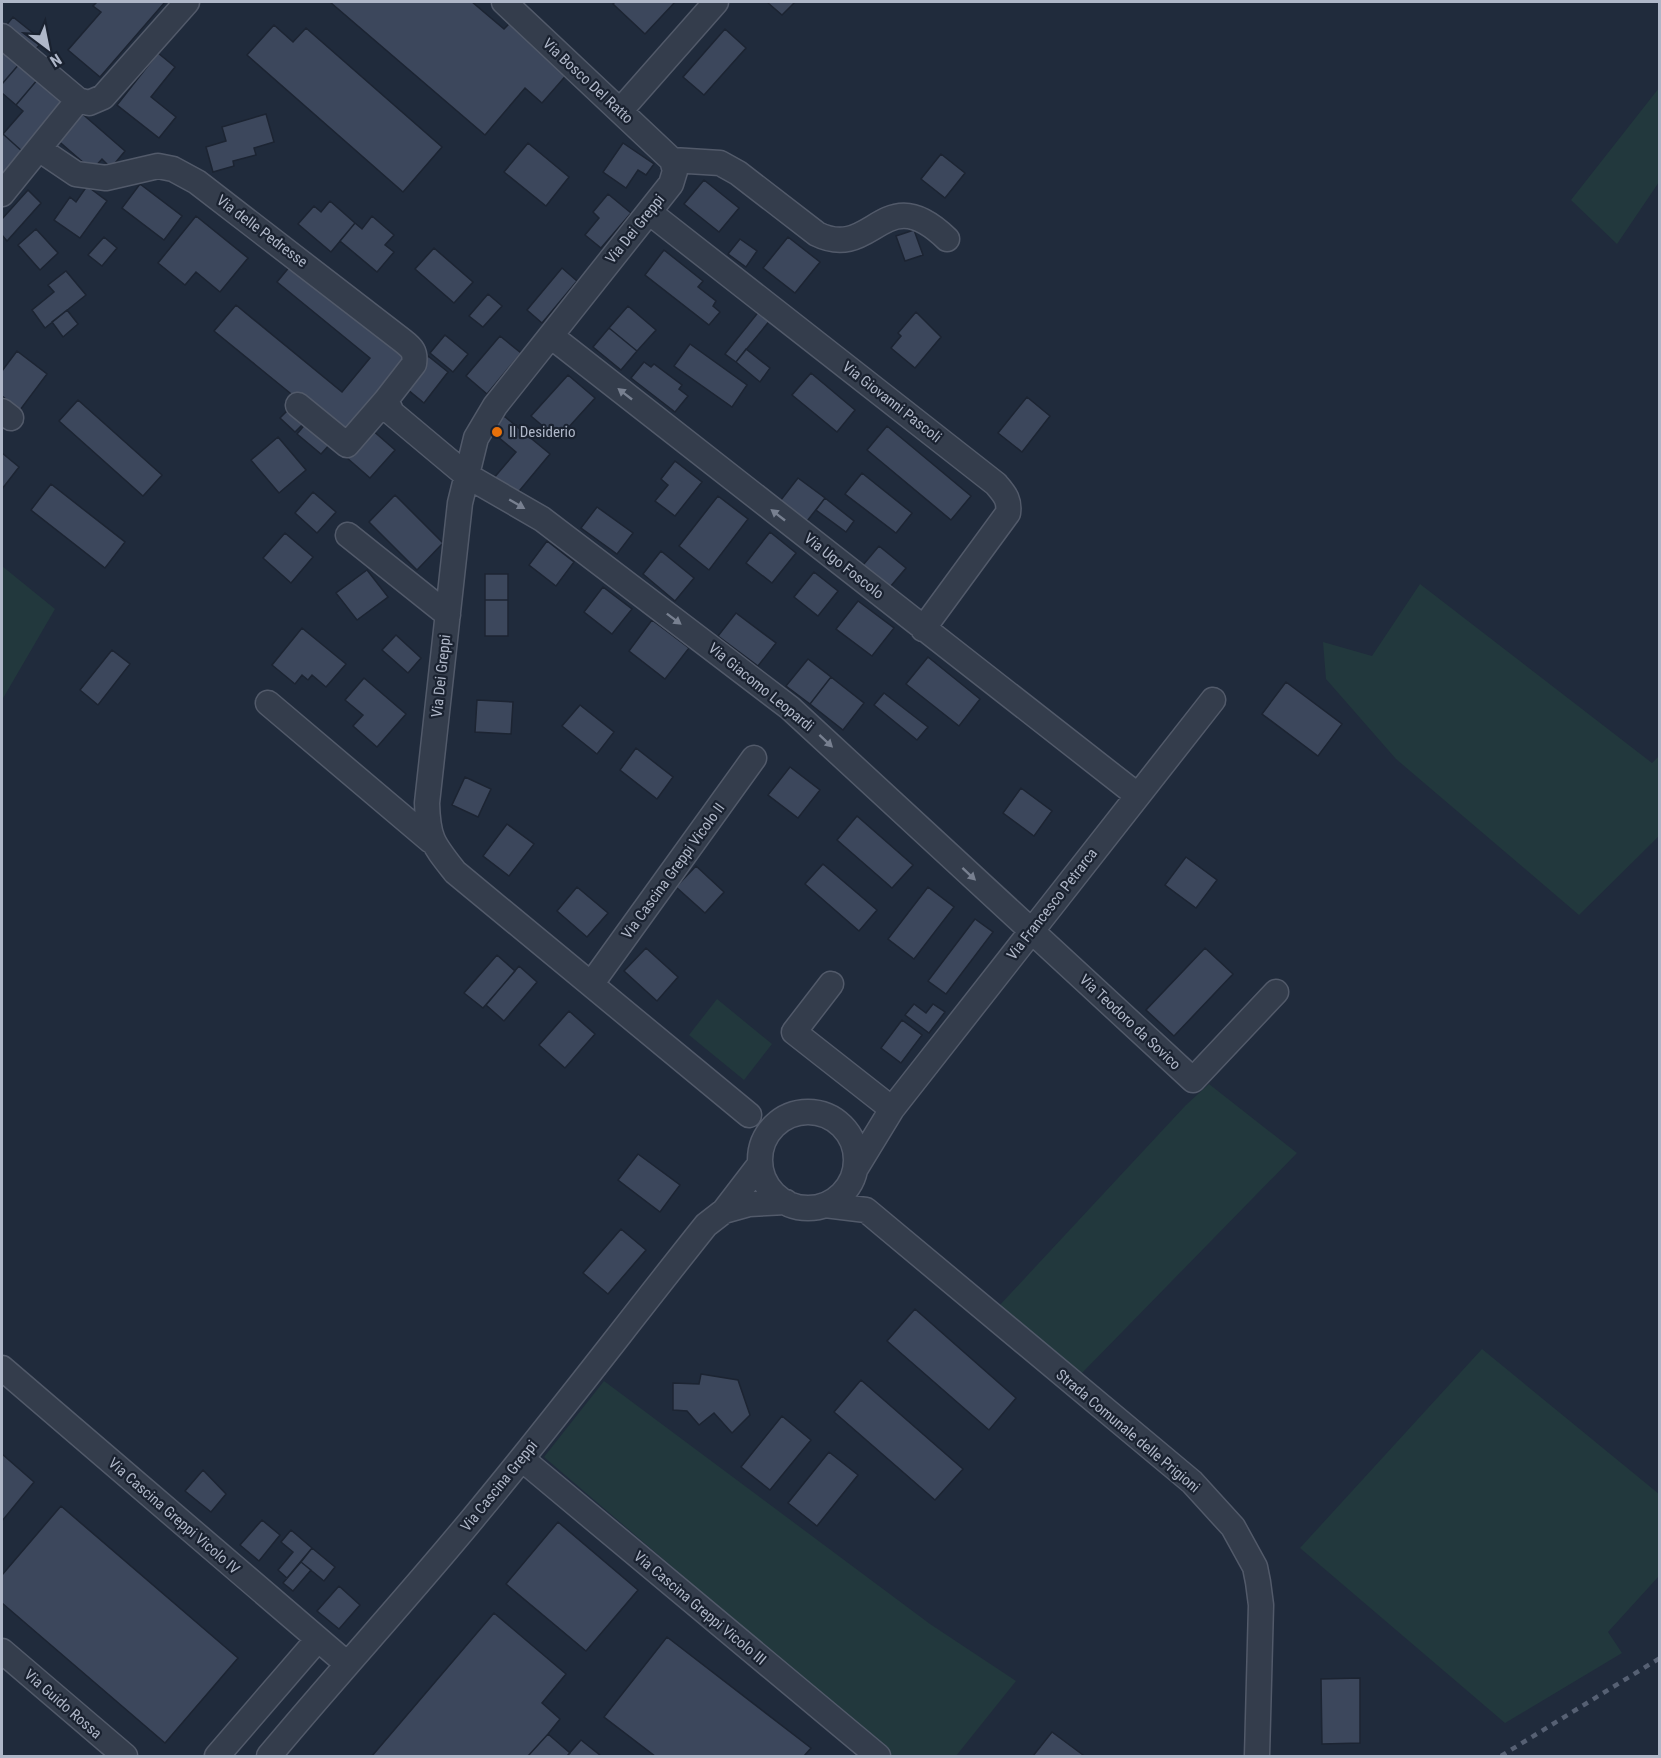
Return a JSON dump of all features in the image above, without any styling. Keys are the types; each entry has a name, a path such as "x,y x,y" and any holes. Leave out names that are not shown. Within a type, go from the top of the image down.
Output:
{"street":[{"path":"2,36 78,100 89,103 103,97 187,2"},
{"name":"Via Bosco Del Ratto","path":"504,2 672,160"},
{"path":"620,111 716,2"},
{"path":"2,194 78,100"},
{"name":"Via delle Pedresse","path":"39,149 76,174 106,178 158,166 173,169 198,182 413,349 414,364 347,445 298,405"},
{"path":"672,160 720,163 738,172 817,234 831,241 851,240 896,215 907,214 932,225 947,239"},
{"name":"Via Dei Greppi","path":"431,841 427,803 460,503 476,438 482,425 671,184 675,171 672,160"},
{"name":"Via Giovanni Pascoli","path":"649,212 996,484 1004,493 1009,502 1008,513 923,629"},
{"name":"Via Ugo Foscolo","path":"551,336 1137,795"},
{"path":"386,400 392,413 466,475"},
{"name":"Via Giacomo Leopardi","path":"466,475 542,519 790,708 1030,931"},
{"path":"348,535 448,615"},
{"name":"Via Francesco Petrarca","path":"855,1170 892,1109 1213,700"},
{"path":"268,703 431,841 455,872 749,1115 757,1130 765,1180 773,1192 786,1202"},
{"name":"Via Cascina Greppi Vicolo II","path":"592,983 754,758"},
{"name":"Via Teodoro da Sovico","path":"1030,931 1193,1080 1276,992"},
{"path":"831,984 794,1032 892,1109"},
{"name":"Via Francesco Petrarca","path":"838,1122 856,1124 869,1122 892,1109"},
{"path":"724,1211 749,1204 786,1202 813,1208 825,1205 840,1196 850,1184 855,1170 856,1151 849,1135 838,1122 816,1112 801,1112 788,1116 749,1115"},
{"path":"761,1156 768,1134 788,1116"},
{"name":"Via Cascina Greppi","path":"269,1756 522,1459 706,1226 724,1211 761,1156"},
{"path":"825,1205 866,1210 855,1170"},
{"name":"Strada Comunale delle Prigioni","path":"866,1210 1192,1482 1233,1527 1255,1567 1261,1605 1257,1756"},
{"name":"Via Cascina Greppi Vicolo IV","path":"2,1368 346,1663"},
{"name":"Via Cascina Greppi Vicolo III","path":"522,1459 878,1756"},
{"path":"218,1756 318,1639"},
{"name":"Via Guido Rossa","path":"2,1651 125,1756"}],"green space":[{"path":"1659,88 1659,182 1617,244 1571,200"},
{"path":"2,566 55,609 2,700"},
{"path":"1420,584 1652,763 1659,756 1659,836 1579,915 1396,759 1326,679 1323,642 1372,656"},
{"path":"717,999 772,1044 744,1080 689,1035"},
{"path":"1209,1084 1297,1153 1081,1374 998,1307 1186,1105"},
{"path":"1482,1349 1659,1494 1659,1576 1608,1632 1622,1653 1505,1723 1300,1548"},
{"path":"604,1381 930,1624 1016,1681 956,1756 893,1756 544,1457"}],"building":[{"path":"97,2 165,2 100,77 68,50 101,12 93,6"},
{"path":"330,2 472,2 504,29 511,22 569,72 542,103 525,88 485,135"},
{"path":"615,2 675,2 645,34 613,4"},
{"path":"767,2 795,2 782,15"},
{"path":"13,17 43,41 33,52 4,28"},
{"path":"274,25 293,42 306,28 442,147 403,192 247,55"},
{"path":"725,29 746,48 704,95 683,77"},
{"path":"2,47 20,63 2,84"},
{"path":"158,53 175,67 151,97 176,117 159,138 117,105"},
{"path":"20,63 38,79 16,105 2,93 2,84"},
{"path":"38,79 67,104 24,153 3,134 23,111 16,105"},
{"path":"79,111 125,151 111,168 102,159 92,170 55,138"},
{"path":"266,114 274,142 254,148 256,155 233,161 234,166 213,172 206,147 226,141 222,127"},
{"path":"3,134 24,153 2,178 2,136"},
{"path":"528,143 569,177 546,206 504,172"},
{"path":"623,143 654,164 646,175 638,170 626,188 603,172"},
{"path":"941,154 965,173 945,198 921,179"},
{"path":"704,180 739,208 719,232 684,204"},
{"path":"140,184 182,216 164,240 122,208"},
{"path":"87,186 107,201 80,238 54,220 70,197 76,202"},
{"path":"28,190 41,203 7,241 2,235 2,219"},
{"path":"608,194 631,213 601,248 585,235 599,218 593,212"},
{"path":"330,201 355,223 331,252 298,224 314,206 321,212"},
{"path":"196,216 248,258 220,292 196,272 185,285 158,263"},
{"path":"372,216 394,235 385,245 394,252 377,272 340,241 355,223 362,229"},
{"path":"36,229 58,253 40,270 18,245"},
{"path":"914,230 923,255 905,261 896,236"},
{"path":"104,237 117,248 102,266 88,255"},
{"path":"788,237 820,262 795,293 763,268"},
{"path":"740,239 757,251 746,267 728,254"},
{"path":"434,248 473,282 454,303 415,269"},
{"path":"664,250 703,281 698,287 716,301 713,306 720,312 709,325 645,275"},
{"path":"291,265 407,360 344,437 214,331 236,305 342,392 370,358 277,282"},
{"path":"562,268 577,281 542,323 527,310"},
{"path":"66,271 86,295 45,328 32,310 54,292 48,285"},
{"path":"488,294 502,306 483,327 469,316"},
{"path":"628,306 656,330 637,351 609,328"},
{"path":"67,310 78,324 63,337 52,322"},
{"path":"760,310 771,319 736,362 725,354"},
{"path":"916,312 941,337 915,368 891,348 901,336 898,333"},
{"path":"609,328 637,351 621,370 593,347"},
{"path":"445,335 468,354 453,372 430,353"},
{"path":"500,336 521,353 487,394 466,376"},
{"path":"690,344 747,385 732,407 674,366"},
{"path":"746,349 770,368 760,382 736,362"},
{"path":"17,351 47,374 20,410 2,396 2,371"},
{"path":"428,356 448,372 424,403 407,389 416,371"},
{"path":"644,362 651,367 654,364 682,385 679,389 688,396 675,412 631,378"},
{"path":"811,373 855,410 837,432 792,395"},
{"path":"568,375 595,398 558,439 531,416"},
{"path":"1027,397 1050,416 1022,452 998,433"},
{"path":"78,400 162,475 143,496 59,421"},
{"path":"288,410 303,424 295,432 280,418"},
{"path":"504,416 550,454 515,496 493,479 516,452 491,431"},
{"path":"307,422 331,443 321,454 297,434"},
{"path":"887,426 971,496 951,520 867,450"},
{"path":"371,429 395,450 370,478 346,457"},
{"path":"278,437 306,470 279,493 251,460"},
{"path":"2,453 19,467 2,489"},
{"path":"675,461 702,482 675,516 655,501 668,485 661,479"},
{"path":"862,473 912,513 896,533 845,494"},
{"path":"798,478 825,498 804,525 777,505"},
{"path":"51,484 125,542 105,568 31,510"},
{"path":"313,492 336,512 317,533 295,513"},
{"path":"395,495 443,543 417,570 369,522"},
{"path":"718,496 748,519 709,570 679,546"},
{"path":"825,498 854,521 846,532 816,510"},
{"path":"597,507 633,533 617,554 581,528"},
{"path":"770,532 796,553 772,583 746,563"},
{"path":"285,533 313,557 291,583 263,558"},
{"path":"547,541 574,562 556,586 529,565"},
{"path":"879,546 906,568 890,587 858,571"},
{"path":"661,551 694,578 675,601 643,574"},
{"path":"367,570 388,597 357,620 336,593"},
{"path":"814,572 838,591 818,616 794,597"},
{"path":"485,574 508,574 508,600 485,600"},
{"path":"603,587 632,609 612,634 584,612"},
{"path":"485,600 508,600 508,636 485,636"},
{"path":"858,601 894,628 872,656 836,629"},
{"path":"736,613 776,643 758,666 718,636"},
{"path":"652,620 689,648 665,679 629,651"},
{"path":"302,628 346,664 326,687 312,675 308,680 302,675 295,684 272,665"},
{"path":"396,635 421,658 408,673 382,650"},
{"path":"112,650 130,664 98,705 80,690"},
{"path":"928,657 980,699 959,726 906,684"},
{"path":"808,659 831,677 810,704 786,686"},
{"path":"831,677 864,703 843,730 810,704"},
{"path":"364,678 406,714 377,747 353,726 363,715 345,700"},
{"path":"1286,682 1342,724 1318,756 1262,714"},
{"path":"884,693 928,727 917,740 874,705"},
{"path":"477,700 513,702 511,734 475,732"},
{"path":"580,705 614,732 597,754 562,726"},
{"path":"636,748 673,777 657,799 620,770"},
{"path":"790,767 820,790 798,818 768,795"},
{"path":"465,777 491,789 478,817 452,805"},
{"path":"1021,788 1052,811 1034,836 1003,813"},
{"path":"857,816 913,865 892,888 837,840"},
{"path":"507,824 534,844 509,876 483,856"},
{"path":"1186,857 1217,880 1196,908 1165,885"},
{"path":"823,864 877,910 859,931 805,884"},
{"path":"696,866 724,892 705,913 676,887"},
{"path":"577,887 608,913 587,937 557,911"},
{"path":"928,887 954,907 914,959 888,939"},
{"path":"975,919 993,932 946,994 928,981"},
{"path":"646,948 678,977 657,1001 624,971"},
{"path":"1205,948 1233,974 1174,1036 1146,1010"},
{"path":"497,955 515,971 483,1008 464,993"},
{"path":"519,966 537,982 504,1021 486,1005"},
{"path":"914,1004 926,1013 933,1004 945,1012 929,1033 905,1015"},
{"path":"569,1011 595,1034 565,1068 539,1045"},
{"path":"902,1020 922,1035 901,1063 881,1048"},
{"path":"638,1154 680,1185 660,1212 618,1180"},
{"path":"621,1229 646,1250 608,1294 583,1273"},
{"path":"915,1309 1016,1398 989,1430 887,1341"},
{"path":"701,1374 738,1380 750,1415 732,1433 714,1413 699,1425 687,1411 673,1410 673,1383 699,1384"},
{"path":"861,1380 963,1469 935,1500 834,1412"},
{"path":"782,1416 811,1440 770,1490 741,1467"},
{"path":"829,1452 858,1475 817,1526 788,1503"},
{"path":"2,1454 34,1482 2,1521"},
{"path":"203,1470 226,1494 211,1512 185,1491"},
{"path":"61,1506 238,1658 165,1743 2,1603 2,1575"},
{"path":"262,1520 280,1535 259,1561 240,1545"},
{"path":"558,1522 638,1590 586,1651 506,1584"},
{"path":"291,1530 312,1548 287,1578 278,1570 293,1552 281,1542"},
{"path":"312,1548 335,1567 324,1581 301,1562"},
{"path":"301,1562 311,1570 293,1591 283,1583"},
{"path":"339,1586 360,1605 339,1629 317,1611"},
{"path":"494,1613 566,1674 542,1703 560,1719 548,1734 528,1756 372,1756"},
{"path":"667,1637 811,1748 804,1756 655,1756 604,1717"},
{"path":"1360,1678 1360,1743 1322,1744 1321,1679"},
{"path":"1052,1732 1083,1755 1033,1756"},
{"path":"548,1734 570,1753 567,1756 528,1756"},
{"path":"581,1740 601,1756 567,1756"}],"railway":[{"path":"1501,1756 1660,1658"}],"place":[{"name":"Il Desiderio","path":"497,432"}]}
